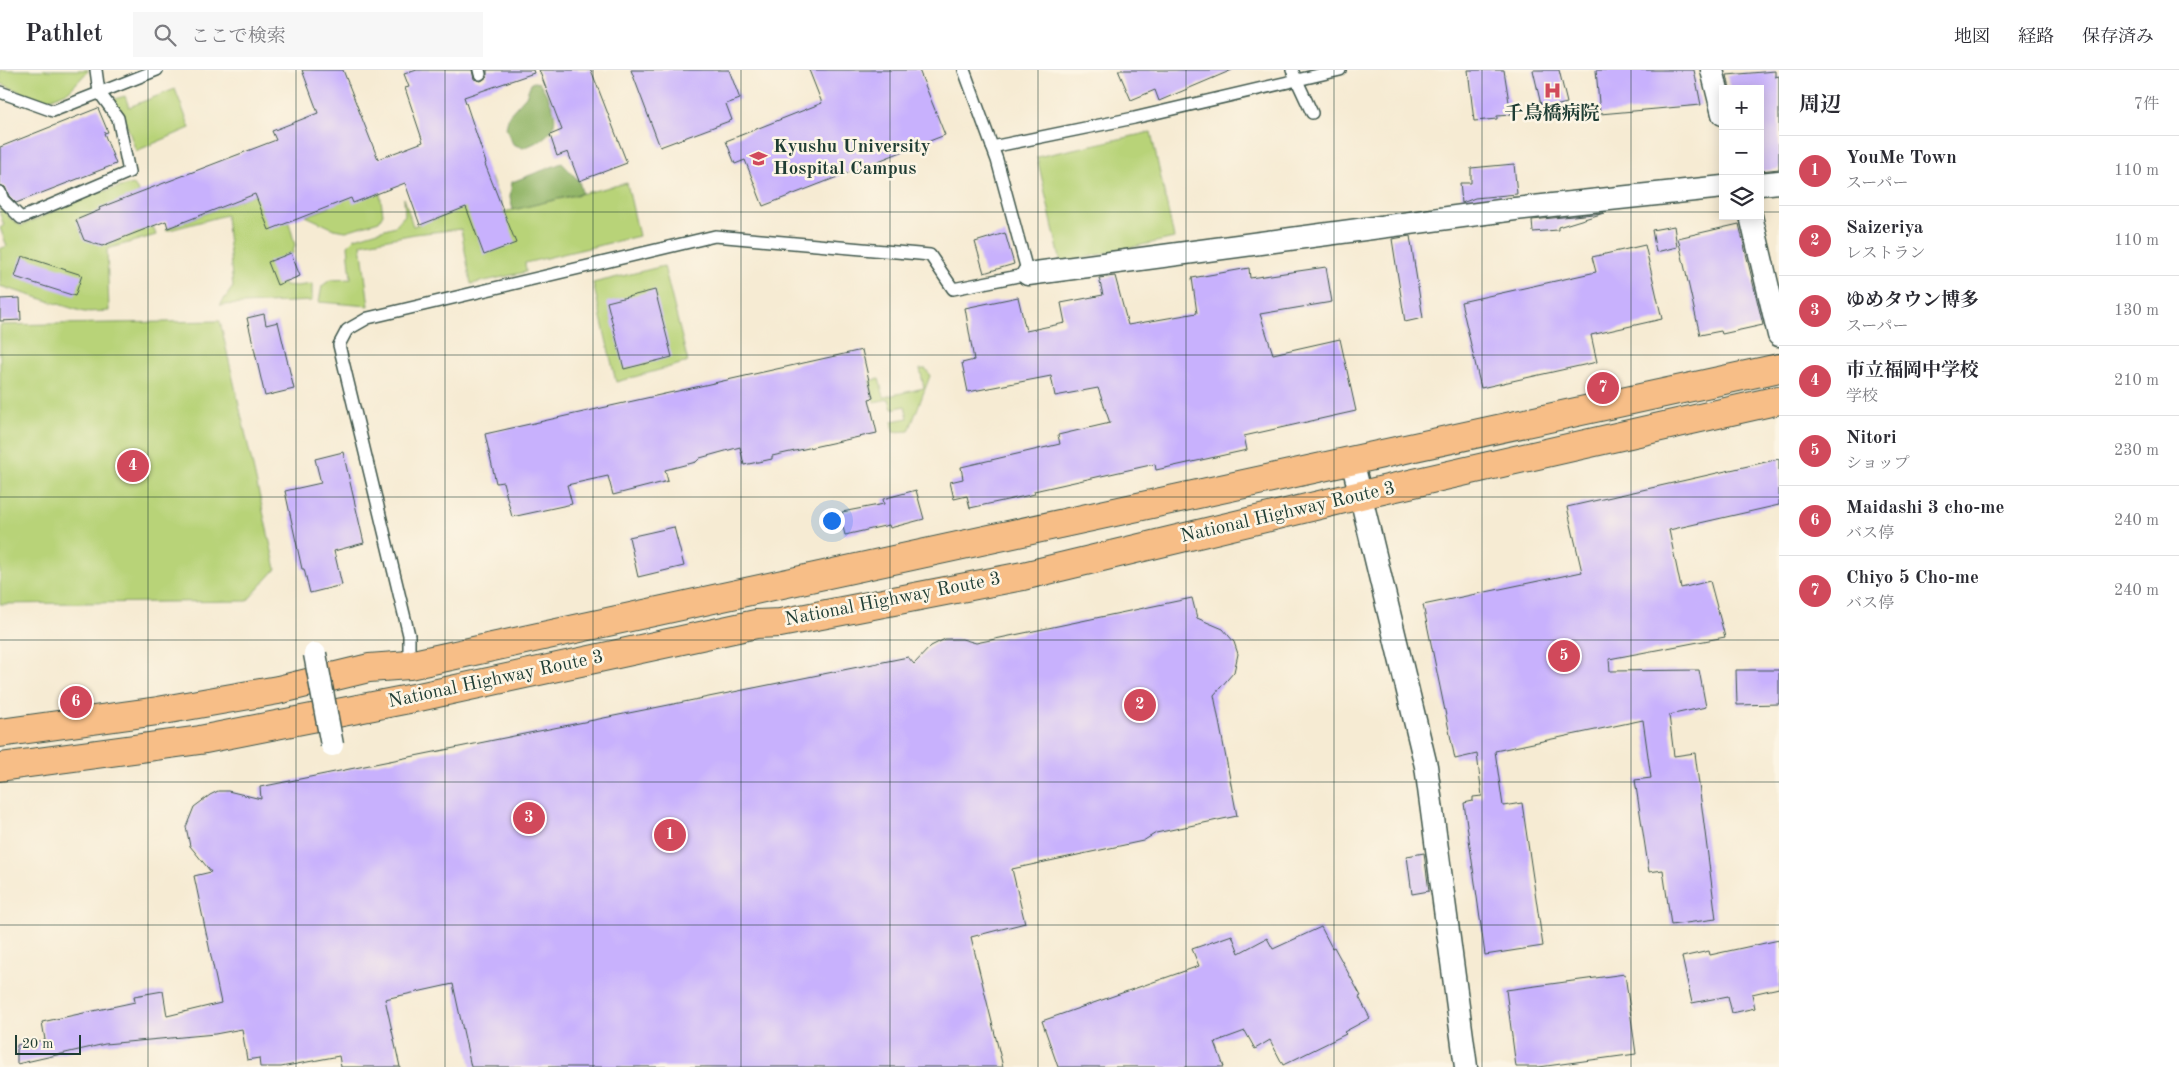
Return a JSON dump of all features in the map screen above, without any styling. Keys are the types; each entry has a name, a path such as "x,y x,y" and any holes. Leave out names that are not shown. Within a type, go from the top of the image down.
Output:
{"highway":[{"name":"National Highway Route 3","path":"0,733 158,711 278,690 369,668 409,665 1779,368"},
{"name":"National Highway Route 3","path":"0,767 200,740 343,712 756,624 780,623 1023,576 1361,495 1779,400"}],"street":[{"path":"1712,70 1719,98"},
{"path":"1764,184 1779,182"},
{"path":"1028,274 1515,209 1719,186"},
{"path":"1752,220 1779,335"},
{"path":"1352,460 1426,766 1466,1067"},
{"path":"315,654 332,745"}],"lane":[{"path":"0,192 2,200 21,218 129,172 118,118 98,92 96,70"},
{"path":"0,92 53,111 157,70"},
{"path":"409,665 409,635 339,345 347,330 368,318 715,236 930,255 953,289 1028,274 992,147 964,70"},
{"path":"992,147 1134,118 1294,74 1340,70"},
{"path":"1294,74 1312,113"}],"green space":[{"path":"0,70 89,70 69,91 43,102 0,83"},
{"path":"531,83 540,83 552,105 554,123 551,130 545,136 523,148 513,144 506,128 509,115 526,96"},
{"path":"175,89 190,128 136,151 125,120 111,100 125,96 129,107"},
{"path":"1151,132 1174,238 1061,263 1037,157"},
{"path":"562,163 579,181 582,193 513,210 510,197 512,182"},
{"path":"491,178 504,212 627,183 639,236 525,263 526,272 471,284 461,229 415,234 361,244 369,306 319,302 322,286 330,280 351,279 348,245 355,238 395,226 405,215 404,198 413,226 448,214 441,196"},
{"path":"133,184 143,198 156,235 107,249 109,311 84,312 0,286 0,249 7,246 0,228 4,225 0,214 0,206 10,218 21,226 93,194"},
{"path":"275,186 295,245 283,285 312,284 312,301 220,305 233,287 226,215 166,231 168,228"},
{"path":"380,193 383,214 379,221 346,231 334,229 306,216 330,207 327,197"},
{"path":"664,266 688,362 616,382 593,283"},
{"path":"220,321 276,569 247,601 0,604 0,325"},
{"path":"920,369 926,369 930,376 909,431 894,432 892,421 908,418 905,406 892,409 889,399 874,402 869,381 879,379 884,397 924,388"}],"building":[{"path":"302,70 343,70 378,159 423,142 405,88 409,87 404,74 417,70 472,70 474,79 481,81 487,77 487,70 533,70 534,73 464,97 485,164 516,243 484,255 466,207 420,225 405,183 353,203 351,198 269,230 255,194 168,228 166,221 102,246 84,240 76,220 100,210 99,208 276,140 272,131 318,113"},
{"path":"539,70 591,70 627,163 579,181 568,152 557,156 550,135 562,130"},
{"path":"631,70 729,70 740,99 726,104 732,120 660,147"},
{"path":"809,70 919,70 945,135 763,206 745,160 735,164 726,141 822,103"},
{"path":"1118,70 1232,70 1159,101 1155,90 1131,100"},
{"path":"1468,70 1504,70 1511,115 1497,116 1497,119 1474,121"},
{"path":"1533,70 1559,70 1567,103 1542,109"},
{"path":"1596,70 1694,70 1701,105 1600,114"},
{"path":"1775,71 1775,77 1779,76 1779,169 1764,171 1764,85 1729,85 1727,75"},
{"path":"98,108 108,132 104,133 116,164 16,203 9,196 5,187 0,185 0,147"},
{"path":"1514,164 1517,194 1475,198 1462,203 1460,183 1471,183 1471,168"},
{"path":"1604,213 1558,227 1558,230 1533,232 1532,220"},
{"path":"1739,224 1763,325 1722,334 1721,331 1700,335 1678,238"},
{"path":"1674,226 1677,247 1656,252 1652,230"},
{"path":"1005,233 1014,264 984,273 975,242"},
{"path":"1410,236 1423,318 1405,322 1392,239"},
{"path":"1645,245 1662,319 1591,335 1597,362 1481,388 1461,302 1596,272 1592,257"},
{"path":"291,253 300,276 277,285 268,262"},
{"path":"22,256 82,275 75,296 15,277"},
{"path":"1326,267 1332,302 1260,314 1273,354 1340,339 1356,411 1244,436 1247,450 1156,470 1155,464 1034,491 1035,494 970,508 967,496 954,499 950,482 963,479 961,467 1060,444 1058,435 1110,423 1098,388 1055,396 1051,376 968,392 962,363 974,360 965,308 1018,297 1026,331 1065,323 1061,303 1103,295 1099,278 1115,276 1128,325 1197,313 1192,278 1249,268 1250,278"},
{"path":"655,290 672,357 624,369 607,302"},
{"path":"20,298 21,320 0,321 0,299"},
{"path":"264,314 266,325 278,322 294,389 265,396 247,318"},
{"path":"862,350 873,398 869,399 877,433 772,456 772,459 744,465 740,447 665,470 668,481 613,495 608,476 567,485 572,504 512,517 503,482 496,483 485,434"},
{"path":"343,452 364,543 334,551 342,585 310,593 304,569 302,569 285,491 321,483 315,459"},
{"path":"1779,459 1779,505 1669,530 1681,588 1710,581 1725,637 1609,659 1610,671 1699,670 1706,707 1669,715 1674,756 1695,753 1716,919 1671,925 1663,870 1649,872 1635,780 1651,778 1643,720 1495,751 1503,806 1522,803 1543,946 1485,955 1464,803 1473,801 1473,797 1482,796 1477,754 1455,759 1423,605 1582,572 1567,507"},
{"path":"916,490 924,519 890,528 889,525 845,535 840,515 843,514 842,512 884,504 883,499"},
{"path":"674,527 684,566 638,577 629,537"},
{"path":"1192,598 1197,618 1223,629 1234,642 1238,654 1234,672 1214,695 1237,816 1156,833 1143,841 1012,869 1025,923 971,937 1003,1067 471,1067 453,984 385,999 400,1067 341,1067 339,1056 281,1067 260,1067 259,1058 247,1060 242,1029 215,1034 105,1044 17,1064 17,1045 45,1040 42,1022 135,1002 134,996 163,991 167,1016 221,1003 194,876 211,872 190,846 186,827 194,807 218,791 228,791 261,799 260,787 908,657 914,664 931,646 945,639 962,639 976,643"},
{"path":"1736,670 1779,670 1779,704 1737,705"},
{"path":"1424,853 1429,891 1412,894 1407,856"},
{"path":"1321,927 1361,996 1359,997 1370,1018 1344,1032 1346,1034 1283,1065 1270,1040 1255,1049 1245,1031 1215,1042 1224,1067 1058,1067 1042,1021 1199,966 1192,949 1232,935 1239,953 1267,938 1273,949"},
{"path":"1779,940 1779,988 1752,994 1755,1008 1732,1013 1728,996 1692,1003 1682,957 1709,951 1710,955"},
{"path":"1625,974 1636,1054 1539,1067 1516,1067 1506,990"}],"place":[{"name":"千鳥橋病院","path":"1552,91"},
{"name":"Kyushu University Hospital Campus","path":"759,158"},
{"name":"Chiyo 5 Cho-me","path":"1603,388"},
{"name":"市立福岡中学校","path":"133,466"},
{"name":"Nitori","path":"1564,656"},
{"name":"Maidashi 3 cho-me","path":"76,702"},
{"name":"Saizeriya","path":"1140,705"},
{"name":"ゆめタウン博多","path":"529,818"},
{"name":"YouMe Town","path":"670,835"}]}
